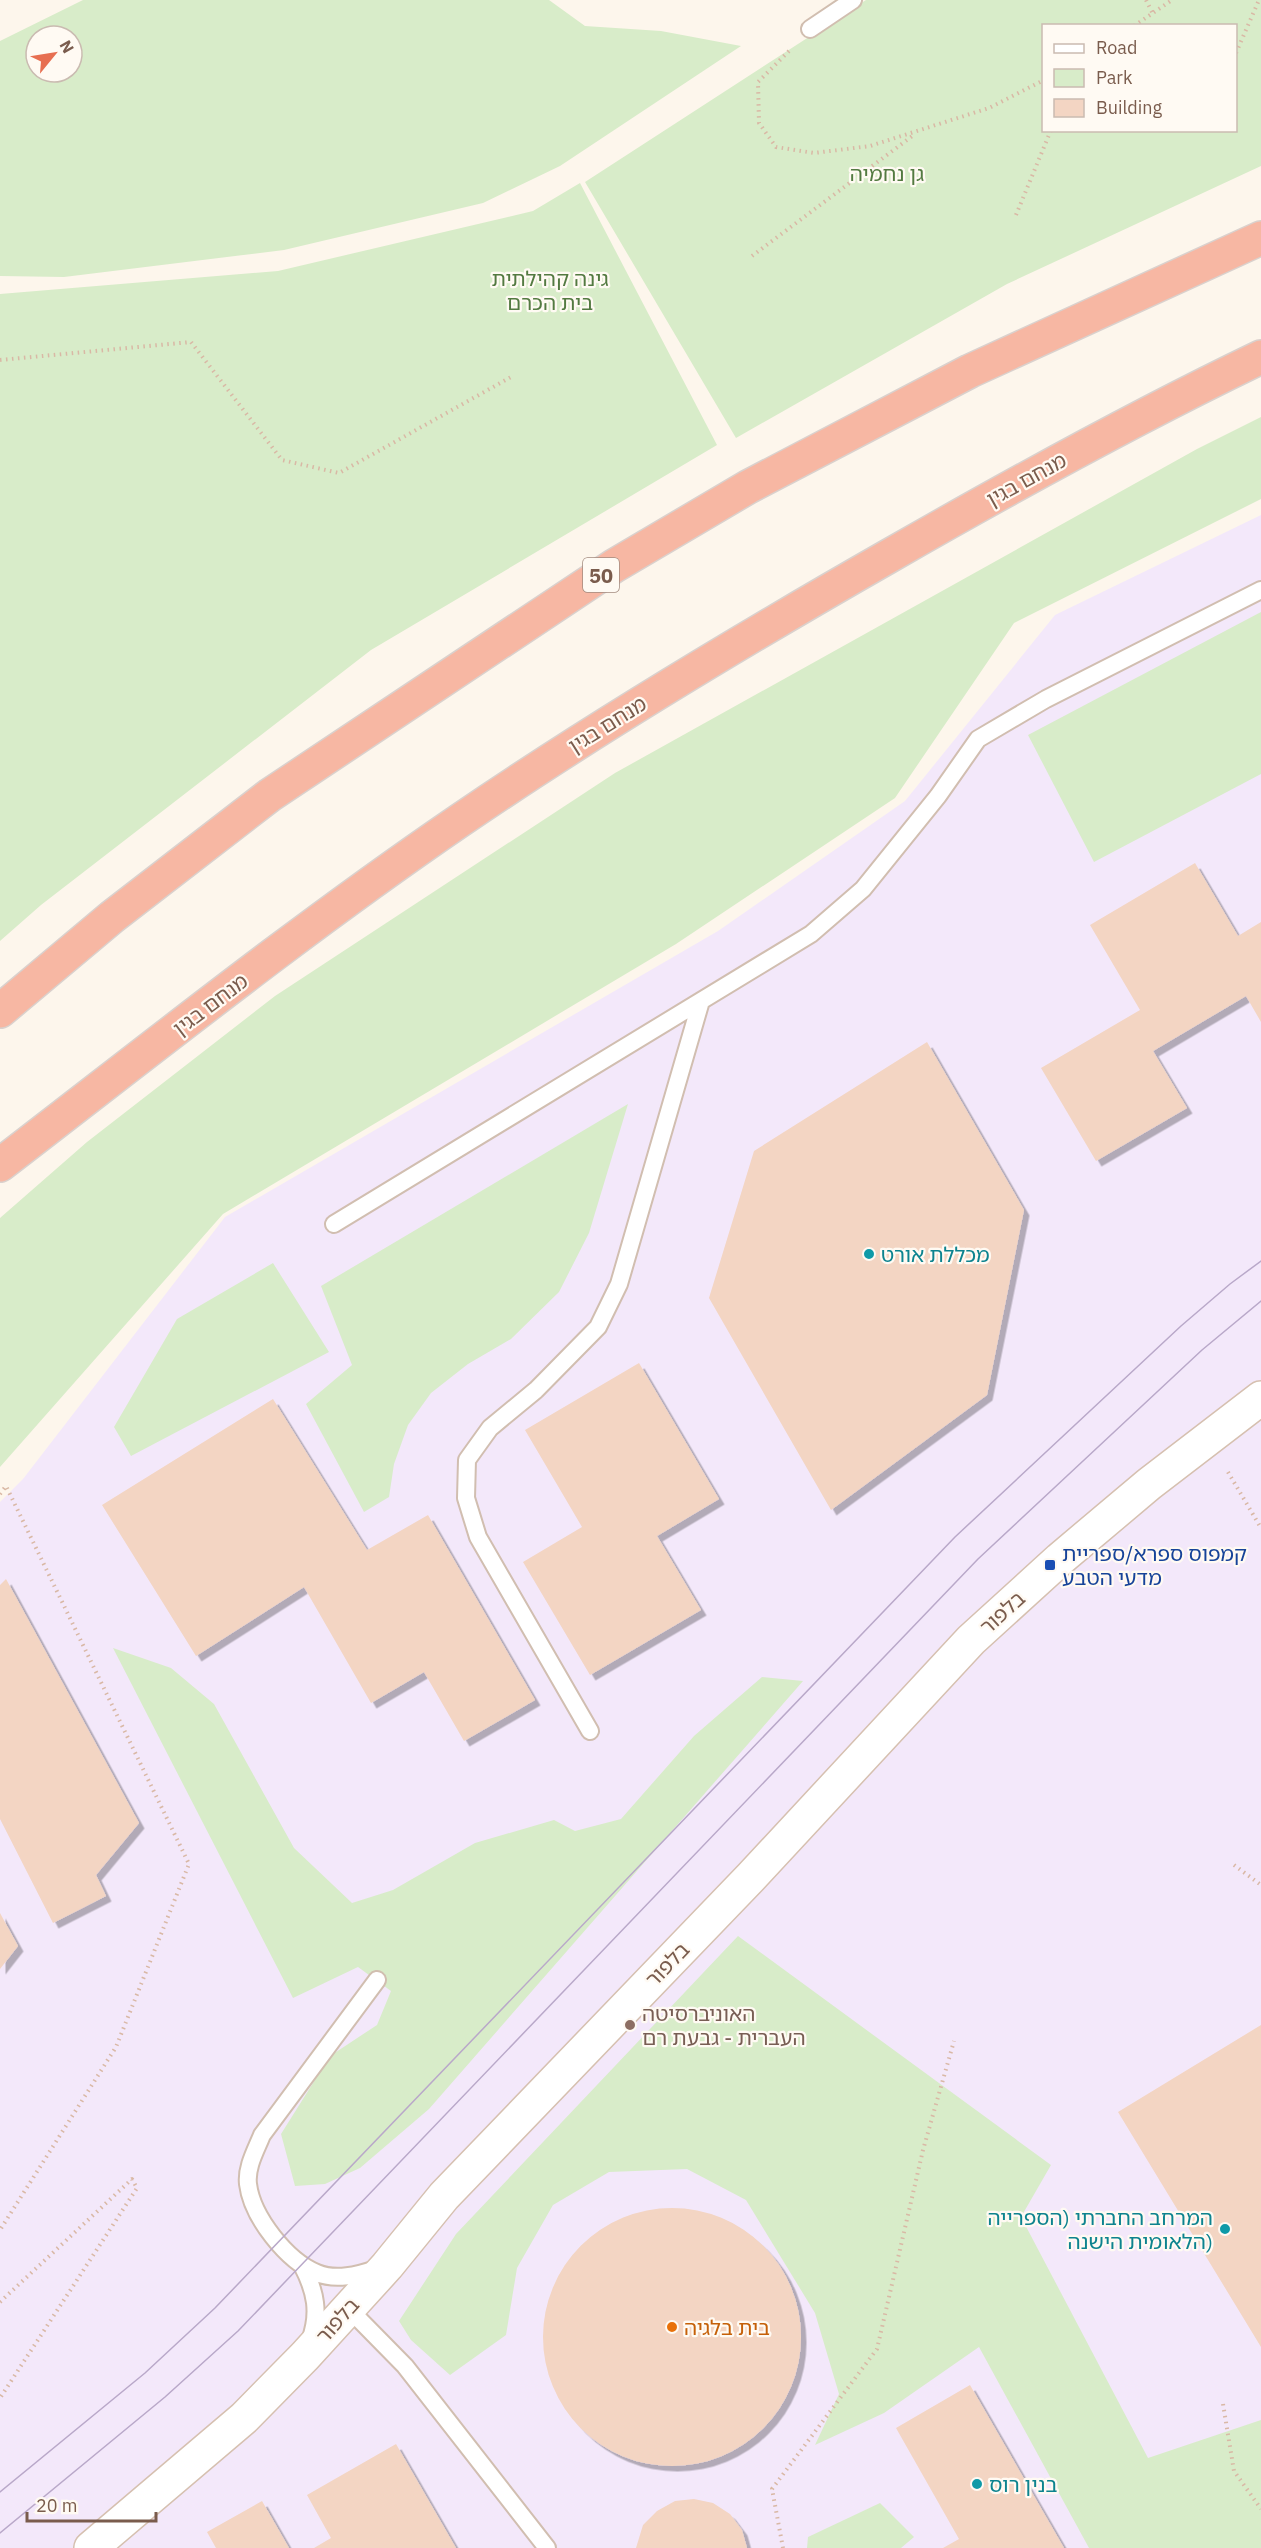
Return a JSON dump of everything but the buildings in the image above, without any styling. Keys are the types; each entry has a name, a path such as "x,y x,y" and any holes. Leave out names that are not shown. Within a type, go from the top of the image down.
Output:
{"highway":[{"name":"50","path":"0,1011 112,917 270,795 614,567 748,487 970,371 1261,238"},
{"name":"מנחם בגין","path":"0,1165 339,906 456,823 600,727 769,625 1018,482 1190,391 1261,357"}],"street":[{"name":"בלפור","path":"101,2545 244,2418 304,2356 349,2309 444,2196 751,1877 971,1640 1060,1559 1207,1437 1261,1398"}],"lane":[{"path":"810,29 853,0"},
{"path":"334,1224 811,934 863,889 938,796 978,739 1046,699 1261,590"},
{"path":"590,1731 477,1537 466,1498 467,1460 490,1428 536,1390 598,1327 619,1284 701,1001"},
{"path":"377,1980 262,2135 251,2161 248,2183 264,2225 279,2244 302,2265 319,2274 338,2277 359,2275 387,2265"},
{"path":"302,2265 311,2282 317,2305 315,2327 304,2356"},
{"path":"349,2309 405,2366 547,2548"}],"path":[{"path":"1146,0 1153,14"},
{"path":"1137,24 1172,0"},
{"path":"1237,51 1259,0"},
{"path":"810,29 758,82 759,123 776,147 814,153 870,146 989,108 1042,81"},
{"path":"752,256 919,131"},
{"path":"1016,215 1050,132"},
{"path":"0,360 190,342 282,460 339,473 511,377"},
{"path":"1207,1437 1261,1528"},
{"path":"0,1494 6,1486 189,1864 116,2047 0,2230"},
{"path":"1234,1865 1261,1885"},
{"path":"783,2548 772,2489 877,2349 923,2150 954,2041"},
{"path":"0,2302 132,2179 137,2188 0,2398"},
{"path":"1223,2404 1234,2470 1261,2509"}],"shaded area":[{"name":"האוניברסיטה העברית - גבעת רם","path":"1261,515 1261,2548 0,2548 0,1502 23,1479 225,1217 718,931 905,801 1055,615"}],"green space":[{"path":"83,0 549,0 585,26 661,31 741,46 560,166 483,203 284,250 64,277 0,276 0,41 24,29 24,84 84,84 84,24 34,24"},
{"name":"גן נחמיה","path":"866,0 1261,0 1261,166 1007,284 736,438 585,182"},
{"name":"גינה קהילתית בית הכרם","path":"580,183 717,445 371,650 41,905 0,941 0,294 278,271 533,211"},
{"path":"1261,417 1261,499 1014,623 895,798 676,944 223,1214 0,1467 0,1218 87,1142 275,996 615,773 1197,449"},
{"path":"1261,612 1261,774 1094,862 1028,735"},
{"path":"628,1104 589,1233 559,1292 511,1339 468,1364 431,1393 408,1425 394,1464 389,1497 364,1512 306,1404 352,1365 321,1286"},
{"path":"273,1263 329,1352 131,1456 114,1427 177,1319"},
{"path":"113,1648 171,1668 214,1704 294,1848 352,1903 393,1890 475,1843 554,1820 575,1831 621,1819 694,1736 762,1677 803,1681 429,2109 360,2168 325,2184 295,2186 281,2134 330,2056 377,2025 391,1991 358,1967 293,1998"},
{"path":"738,1936 1051,2165 1021,2217 1148,2458 1261,2420 1261,2548 1089,2548 979,2347 884,2413 815,2445 839,2394 815,2313 746,2200 687,2169 609,2172 553,2205 517,2268 506,2335 450,2375 411,2340 399,2321 456,2234"},
{"path":"880,2503 914,2537 901,2548 807,2548 808,2537"}],"tram line":[{"path":"0,2492 145,2373 215,2308 955,1537 1181,1326 1261,1261"},
{"path":"0,2533 165,2397 238,2331 978,1559 1202,1350 1261,1301"}],"place":[{"name":"מכללת אורט","path":"869,1254"},
{"name":"קמפוס ספרא/ספריית מדעי הטבע","path":"1050,1565"},
{"name":"האוניברסיטה העברית - גבעת רם","path":"630,2025"},
{"name":"המרחב החברתי (הספרייה הלאומית הישנה)","path":"1225,2229"},
{"name":"בית בלגיה","path":"672,2327"},
{"name":"בנין רוס","path":"977,2484"}]}
